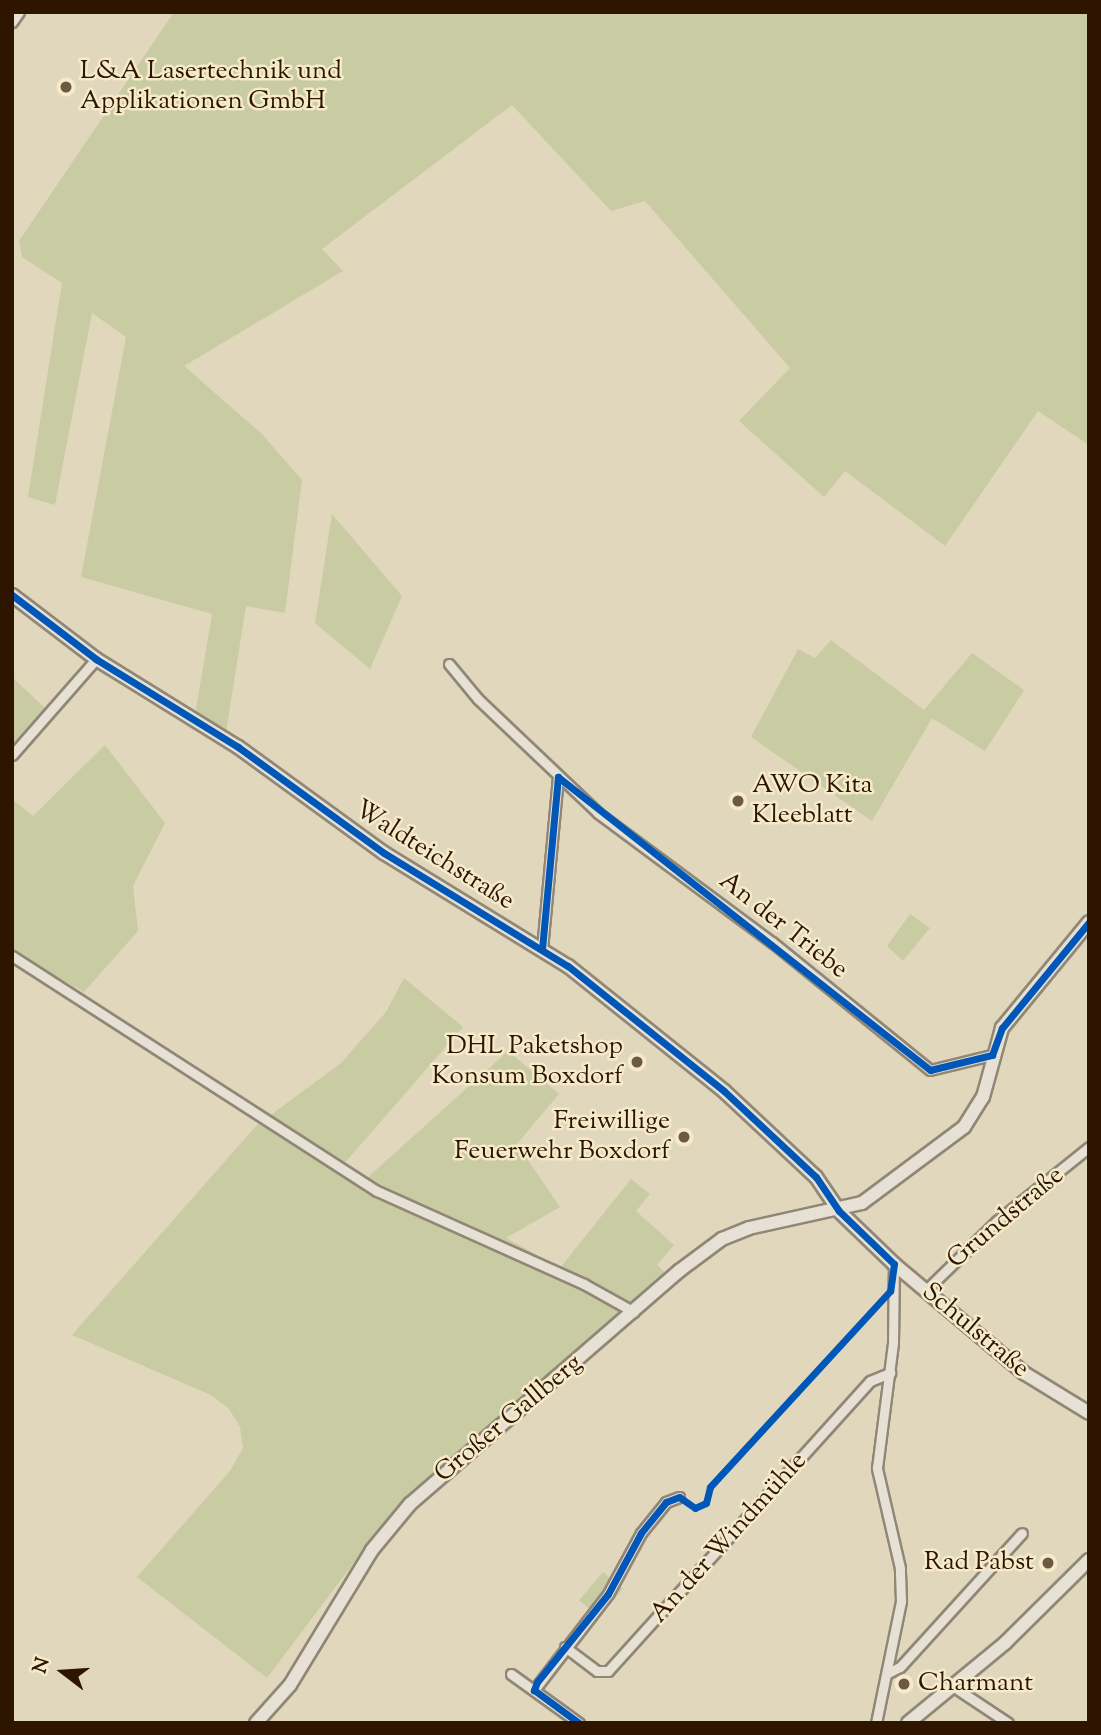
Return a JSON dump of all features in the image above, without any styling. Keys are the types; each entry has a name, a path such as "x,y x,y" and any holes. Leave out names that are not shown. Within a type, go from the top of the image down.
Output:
{"street":[{"path":"12,22 19,12"},
{"name":"Waldteichstraße","path":"12,595 96,659 237,747 384,853 542,949 724,1091 816,1177 839,1210"},
{"path":"12,755 96,659"},
{"name":"An der Triebe","path":"449,664 478,699 561,779 930,1070 992,1055"},
{"path":"542,949 561,779"},
{"name":"Großer Gallberg","path":"256,1723 290,1685 372,1550 410,1504 634,1312 722,1240 766,1223 839,1210 862,1203 964,1128 982,1097 1002,1028 1089,922"},
{"path":"1071,943 1089,935"},
{"path":"12,956 377,1191 584,1284 634,1312"},
{"name":"Grundstraße","path":"926,1290 997,1221 1089,1147"},
{"name":"Schulstraße","path":"839,1210 894,1264 1024,1373 1089,1413"},
{"path":"876,1723 901,1601 900,1568 877,1468 890,1373 894,1264"},
{"name":"An der Windmühle","path":"565,1647 597,1671 608,1671 870,1381 890,1373"},
{"path":"534,1690 608,1594 641,1533 666,1502 679,1497"},
{"path":"888,1673 900,1667 1022,1532"},
{"path":"908,1723 954,1687 1037,1614 1089,1560"},
{"path":"511,1674 579,1723"},
{"path":"954,1687 1008,1723"}],"green space":[{"path":"174,12 1089,12 1089,445 1038,411 945,546 845,471 824,497 739,421 790,368 645,201 611,211 512,105 322,249 343,271 184,366 261,433 302,480 285,613 246,606 226,732 195,715 212,614 81,577 126,337 92,313 55,505 28,497 62,283 22,257 19,241"},
{"path":"332,514 402,596 370,669 315,623"},
{"path":"831,640 924,710 972,653 1024,690 985,751 932,718 872,821 751,737 798,649 815,658"},
{"path":"12,677 47,710 12,760"},
{"path":"105,745 165,823 133,886 138,931 84,992 12,952 12,799 33,816"},
{"path":"910,914 930,928 903,961 887,946"},
{"path":"404,978 463,1027 343,1165 367,1178 508,1051 559,1094 517,1144 560,1207 506,1238 560,1268 631,1179 650,1194 636,1211 674,1245 657,1265 667,1274 633,1306 569,1272 626,1312 386,1520 267,1678 137,1577 230,1471 243,1448 240,1427 229,1409 211,1395 72,1335 256,1126 341,1063 386,1012"},
{"path":"603,1572 623,1589 599,1617 579,1600"}],"cycle path":[{"path":"12,595 96,659 238,747 384,853 568,966 724,1091 816,1177 839,1211 894,1264 890,1291 710,1487 706,1503 695,1508 679,1497 666,1502 641,1533 608,1594 537,1682 534,1690 579,1723"},
{"path":"558,777 930,1070 992,1055 1002,1028 1089,922"},
{"path":"542,949 558,777"}],"place":[{"name":"L&A Lasertechnik und Applikationen GmbH","path":"66,87"},
{"name":"AWO Kita Kleeblatt","path":"738,801"},
{"name":"DHL Paketshop Konsum Boxdorf","path":"637,1062"},
{"name":"Freiwillige Feuerwehr Boxdorf","path":"684,1137"},
{"name":"Rad Pabst","path":"1048,1563"},
{"name":"Charmant","path":"904,1684"}]}
